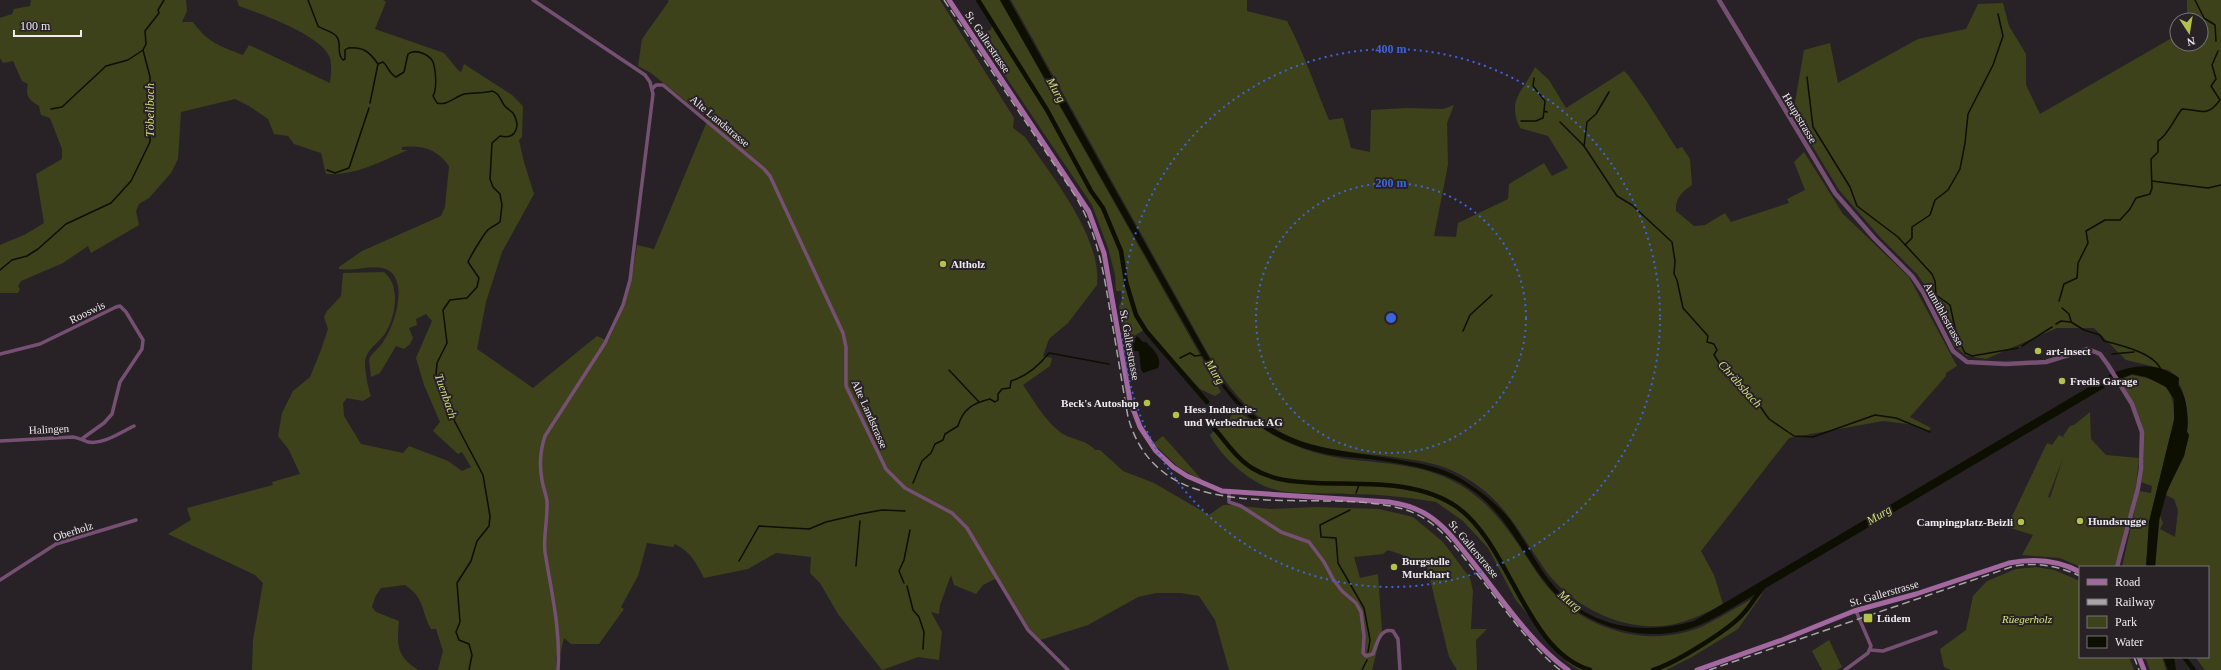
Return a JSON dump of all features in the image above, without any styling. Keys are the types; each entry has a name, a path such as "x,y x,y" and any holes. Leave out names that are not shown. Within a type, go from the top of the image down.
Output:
{"main road":[{"name":"St. Gallerstrasse","path":"949,0 1074,187 1093,221 1107,267 1130,401 1140,427 1156,451 1178,471 1200,483 1229,492 1384,501 1406,505 1422,512 1445,529 1534,638 1568,670"},
{"name":"St. Gallerstrasse","path":"1697,670 1782,640 1856,611 1916,594 2016,562 2036,560 2054,562 2079,572"},
{"path":"2139,658 2144,670"}],"street":[{"path":"533,0 645,75 652,89 647,144 630,280 623,305 605,343 545,436 540,453 540,469 547,504 548,518 545,551 553,602 558,670"},
{"name":"Hauptstrasse","path":"1719,0 1835,193 1874,238"},
{"name":"Alte Landstrasse","path":"652,89 656,85 663,85 764,169 770,176 821,290 843,333 846,347 846,386 880,459 894,478 905,488 952,513 967,528 1028,630 1068,670"},
{"name":"Aumühlestrasse","path":"1874,238 1912,276 1953,351 1967,362 1978,364 2040,363 2088,349 2100,354 2110,366 2132,404 2140,423 2142,451 2138,488 2119,566"},
{"name":"Rooswis","path":"0,354 40,344 116,307 120,306 126,312 143,340 142,348 120,382 112,414 104,423 83,438"},
{"name":"Halingen","path":"0,441 73,437 83,438 88,442 106,440 134,426"},
{"path":"1229,492 1229,502 1241,506 1281,532 1309,542 1324,562 1333,579 1342,591 1356,603 1361,612 1364,636 1363,653 1366,656 1373,654 1382,634 1386,631 1394,631 1398,639 1400,670"},
{"name":"Oberholz","path":"0,580 56,544 136,520"},
{"path":"1845,670 1865,656 1870,650 1869,639 1856,611"},
{"path":"1870,650 1883,651 1936,632"}],"green space":[{"path":"31,0 186,0 187,11 182,22 193,22 204,35 215,43 243,55 249,45 330,83 331,61 325,49 316,41 290,26 239,6 237,0 383,0 386,2 375,29 444,53 461,72 464,64 512,95 523,106 522,137 519,140 534,194 502,252 486,302 477,349 533,388 597,336 608,341 619,317 627,294 633,271 637,245 654,249 708,119 651,73 638,66 642,39 669,1 667,0 940,0 1014,118 1013,128 1025,137 1061,188 1073,207 1092,247 1096,266 1097,285 1068,323 1049,339 1043,356 1052,358 1050,366 1023,385 1044,416 1064,435 1083,442 1095,450 1100,450 1123,471 1154,483 1209,515 1223,505 1230,505 1271,509 1316,507 1379,509 1413,517 1443,542 1470,578 1473,591 1471,629 1487,629 1476,640 1477,670 1457,670 1449,657 1426,563 1388,550 1383,554 1354,557 1360,578 1378,574 1382,631 1372,670 1229,670 1215,620 1199,596 1181,593 1156,593 1138,597 1088,625 1037,641 1028,630 997,578 983,585 976,594 954,585 951,575 940,605 939,614 931,612 942,632 939,660 918,657 882,670 838,614 820,583 810,573 811,557 776,553 748,569 704,578 692,558 681,547 675,544 673,547 647,543 638,576 621,607 624,609 599,644 571,644 564,638 560,655 556,657 557,670 438,670 443,651 436,629 431,629 422,605 416,595 405,585 381,588 375,597 372,607 376,612 399,621 398,643 402,655 405,660 418,670 252,670 253,640 263,583 255,575 168,534 191,520 187,508 273,485 272,482 300,474 289,450 278,436 282,413 293,391 310,377 328,329 324,317 327,311 341,296 343,273 384,272 390,278 395,294 394,312 388,328 382,338 370,350 365,360 365,371 371,396 363,401 347,398 343,403 344,416 361,444 403,453 409,446 448,461 462,471 471,467 462,452 458,454 433,431 440,422 424,385 416,358 432,321 426,314 416,319 417,325 409,328 413,338 410,344 404,349 396,346 380,373 371,377 369,359 388,335 396,313 398,290 396,280 392,273 378,267 339,269 339,267 362,251 441,216 445,207 449,166 444,160 428,149 402,147 402,150 408,150 368,167 348,173 326,174 321,153 294,144 288,136 274,134 268,119 249,106 235,99 181,112 178,159 171,173 149,198 139,204 136,211 139,225 91,253 88,246 63,263 21,281 18,286 20,289 18,293 0,293 0,245 26,234 44,223 36,174 62,159 62,149 50,118 41,115 39,106 29,97 27,92 28,84 22,81 13,61 3,63 0,58 0,18 12,14 14,9 30,6"},
{"path":"978,0 1000,0 1221,392 1215,396 1200,389 1146,329 1125,341 1119,307 1122,299 1121,291 1116,291 1115,275 1108,248 1092,205 979,37 984,32 991,30 993,20"},
{"path":"1011,0 1247,0 1247,11 1287,21 1329,120 1343,118 1351,148 1370,152 1371,110 1407,108 1443,109 1454,105 1447,123 1448,165 1434,236 1456,237 1458,223 1508,199 1509,184 1544,163 1552,176 1568,168 1548,136 1520,128 1516,118 1515,110 1518,96 1535,67 1549,80 1566,108 1624,71 1628,75 1677,149 1682,147 1690,159 1692,185 1685,190 1678,199 1676,211 1694,226 1705,225 1725,213 1731,222 1789,203 1787,199 1805,190 1794,162 1804,152 1843,214 1909,277 1957,366 1946,373 1946,376 1910,417 1931,428 1928,432 1908,424 1883,421 1789,438 1701,551 1714,575 1723,604 1688,620 1675,624 1657,626 1621,622 1603,616 1571,597 1558,585 1546,571 1519,530 1500,506 1489,495 1461,475 1428,463 1402,458 1340,451 1310,444 1278,431 1265,422 1241,400 1230,387 1211,359"},
{"path":"2187,0 2221,0 2221,670 2205,670 2196,658 2209,658 2209,566 2155,566 2160,516 2163,523 2160,529 2175,537 2178,510 2174,499 2166,495 2172,479 2184,456 2189,435 2187,432 2185,402 2179,384 2179,378 2168,370 2126,360 2094,328 2057,328 1986,359 1967,356 1954,346 1928,290 1917,274 1880,237 1839,190 1793,114 1804,50 1830,43 1838,83 1918,39 1966,29 1978,4 2003,3 2009,26 2026,54 2026,85 2040,114 2169,40 2169,52 2209,52 2209,12 2187,12"},
{"path":"2132,375 2159,382 2169,392 2174,409 2174,420 2149,522 2146,566 2122,566 2139,491 2151,493 2152,486 2141,482 2144,452 2142,428 2139,417 2120,379"},
{"path":"1235,408 1247,418 1273,435 1300,448 1346,459 1412,467 1437,474 1464,487 1477,497 1499,519 1552,592 1569,607 1589,620 1611,629 1634,635 1657,636 1680,633 1703,626 1763,593 1738,629 1692,657 1666,670 1579,670 1568,663 1515,599 1488,548 1463,521 1436,502 1382,495 1290,492 1264,486 1246,475 1228,460 1210,435 1217,428 1228,422"},
{"path":"2090,412 2091,439 2106,455 2139,458 2136,487 2115,566 2079,566 2060,558 2022,555 2033,535 2007,527 2047,443 2052,445 2059,435 2065,438 2063,436 2070,426 2074,425","holes":["2063,458 2050,498 2048,497"]},
{"path":"1163,436 1203,481 1178,467 1155,445 1154,443"},
{"name":"Rüegerholz","path":"2036,567 2054,570 2079,581 2079,658 2129,658 2134,670 1951,670 1944,667 1940,649 1966,630 1973,596 1987,581 2016,569"},
{"path":"1829,640 1842,667 1837,670 1822,670 1812,651"},
{"path":"2145,658 2162,658 2166,670 2150,670"}],"water":[{"name":"Murg","path":"1000,0 1009,0 1222,381 1241,403 1279,432 1298,440 1342,451 1411,462 1444,471 1460,478 1487,497 1506,514 1542,570 1554,586 1568,600 1584,611 1601,619 1618,625 1637,628 1675,626 1694,621 2111,374 2129,368 2146,366 2154,367 2162,369 2179,378 2178,385 2185,401 2188,420 2187,432 2189,435 2184,456 2167,491 2159,520 2155,566 2146,566 2149,522 2174,420 2174,399 2166,387 2146,377 2132,374 2114,382 1720,615 1697,626 1678,632 1658,634 1638,633 1618,629 1599,622 1564,602 1550,588 1498,515 1472,490 1455,480 1426,469 1368,459 1329,455 1294,444 1277,436 1261,427 1235,403 1202,355"},
{"path":"1137,336 1152,348 1158,357 1158,368 1143,373 1141,369 1139,351 1133,351 1133,341"},
{"path":"2163,658 2174,658 2176,670 2168,670"}],"waterway":[{"name":"Töbelibach","path":"0,270 12,260 27,256 38,249 66,224 111,203 131,181 150,142 150,77 143,50 146,44 145,31 159,13 158,10 164,0"},
{"name":"Tuenbach","path":"308,0 318,26 333,33 337,37 340,55 343,60 345,59 345,50 348,48 362,49 369,53 378,64 383,62 391,74 396,77 404,72 408,54 411,52 419,52 433,61 436,81 433,96 437,103 444,103 464,94 492,91 498,95 505,106 513,113 517,123 516,131 513,134 505,137 500,136 492,143 490,179 493,187 500,194 502,205 500,222 487,230 468,262 479,278 477,287 467,298 450,300 443,310 447,343 437,363 436,374 455,422 483,475 490,516 489,526 477,541 471,561 457,583 460,622 456,632 459,640 469,644 472,655 469,670"},
{"path":"978,0 1047,110 1091,191 1103,208 1121,251 1126,282 1136,315 1146,331 1207,402"},
{"path":"2195,0 2204,18 2215,25 2216,41"},
{"path":"1905,245 1912,238 1912,227 1930,215 1935,200 1948,190 1960,169 1965,143 1968,114 1993,65 2003,36 1998,14"},
{"path":"51,109 62,107 106,66 128,60 143,50"},
{"path":"2059,301 2064,284 2077,278 2078,263 2088,243 2086,231 2105,220 2120,220 2130,209 2136,198 2150,194 2152,188 2151,159 2158,152 2158,141 2168,131 2182,109 2202,112 2207,111 2215,106 2220,100 2211,86 2216,79 2212,65 2218,51"},
{"path":"370,103 378,64"},
{"path":"1807,77 1813,127 1850,187 1857,206 1898,237 1932,274 1935,281 1936,295 1950,305 1957,337 1965,353 1972,356 2018,348"},
{"path":"1534,78 1533,86 1545,101 1544,111"},
{"name":"Chräbsbach","path":"1609,92 1596,114 1587,122 1584,146 1617,196 1632,205 1672,242 1675,261 1674,274 1677,280 1683,308 1708,336 1707,342 1714,344 1717,350 1714,355 1723,369 1726,370 1744,391 1752,395 1769,419 1794,436 1813,437 1875,415 1896,418 1930,432"},
{"path":"327,170 335,173 349,168 369,108"},
{"path":"1521,121 1536,121 1543,118 1544,111 1547,112"},
{"path":"1560,122 1584,146"},
{"path":"2152,181 2208,188 2221,185"},
{"path":"1463,331 1470,315 1492,295"},
{"path":"2062,308 2069,314 2071,321"},
{"path":"2056,324 2061,321 2071,322 2084,330 2100,335 2104,341 2127,347 2145,354 2152,359 2161,370"},
{"path":"2022,346 2052,327"},
{"path":"2112,354 2134,352"},
{"path":"913,483 922,461 931,453 935,444 943,440 945,434 958,426 966,411 974,405 984,401 990,399 995,402 998,400 998,394 1002,389 1010,388 1011,381 1032,370 1041,363 1049,353 1109,364"},
{"path":"1180,358 1190,353 1195,356 1202,355"},
{"path":"949,370 979,402"},
{"path":"1214,428 1241,460 1259,472 1275,478 1299,482 1389,485 1425,492 1441,498 1457,507 1476,524 1491,546 1506,570 1519,596 1549,642 1568,659 1590,670"},
{"path":"1356,493 1359,485"},
{"path":"739,561 759,526 809,529 826,522 860,514 882,510 905,511"},
{"path":"1350,510 1320,525 1321,537 1336,538 1338,563 1364,608 1370,640 1368,652"},
{"path":"856,566 860,521"},
{"path":"904,583 899,571 904,560 910,530"},
{"path":"907,586 913,610 919,617 924,632 923,649"},
{"path":"1653,670 1674,661 1725,630 1745,612 1763,587"},
{"path":"2185,658 2194,670"},
{"path":"1362,670 1367,660"}],"railway":[{"path":"944,0 1084,211 1095,240 1103,270 1128,417 1146,454 1173,478 1207,492 1245,499 1368,503 1403,509 1414,513 1425,519 1443,533 1537,649 1560,670"},
{"path":"1709,670 2014,566 2031,564 2056,567 2079,576"},
{"path":"2134,658 2139,670"}],"place":[{"name":"Altholz","path":"943,264"},
{"name":"art-insect","path":"2038,351"},
{"name":"Fredis Garage","path":"2062,381"},
{"name":"Beck's Autoshop","path":"1147,403"},
{"name":"Hess Industrie- und Werbedruck AG","path":"1176,415"},
{"name":"Hundsrugge","path":"2080,521"},
{"name":"Campingplatz-Beizli","path":"2021,522"},
{"name":"Burgstelle Murkhart","path":"1394,567"},
{"name":"Lüdem","path":"1868,618"}]}
